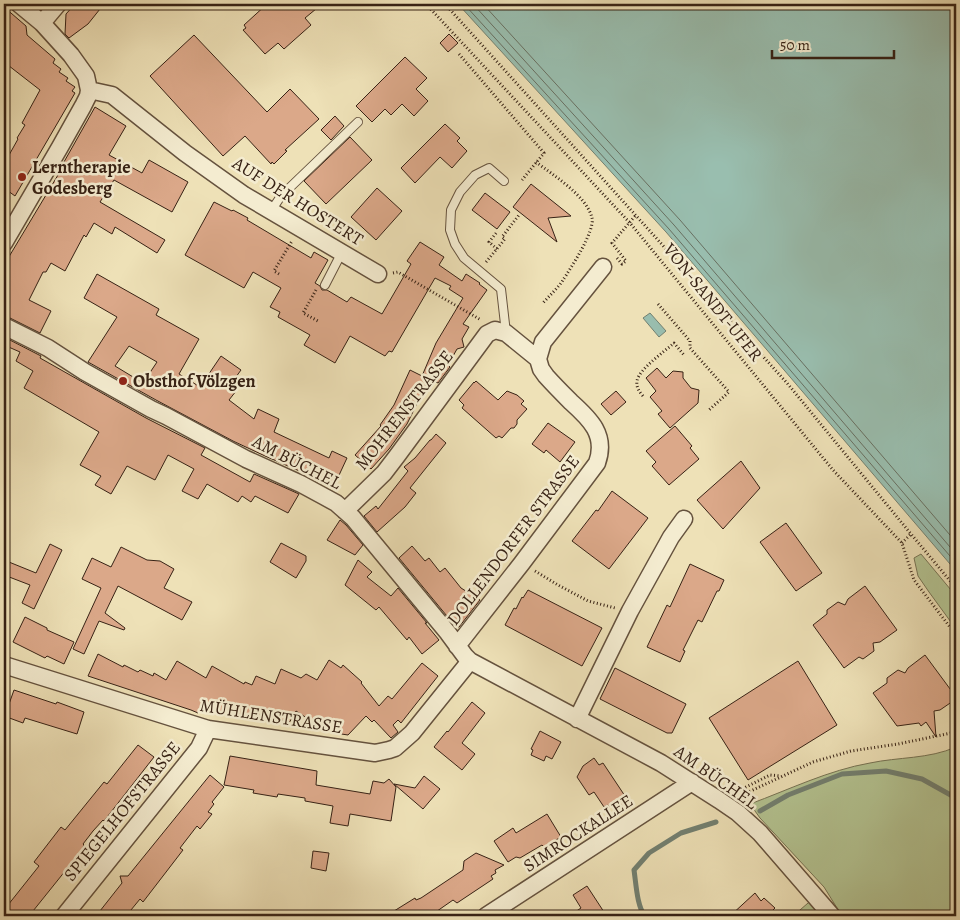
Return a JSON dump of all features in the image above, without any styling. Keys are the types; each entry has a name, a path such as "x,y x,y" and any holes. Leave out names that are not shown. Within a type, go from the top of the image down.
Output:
{"street":[{"path":"4,243 88,96 86,76 79,66 42,23 19,4"},
{"path":"42,23 58,4"},
{"name":"AUF DER HOSTERT","path":"88,90 112,95 185,153 244,195 378,274"},
{"path":"538,359 543,342 603,267"},
{"name":"AM BÜCHEL","path":"4,326 48,348 137,402 336,503 353,518 470,661 661,763 738,813 764,838 832,916"},
{"name":"DOLLENDORFER STRASSE","path":"457,646 593,469 597,463 600,449 593,423 546,376 541,369 538,359 499,332"},
{"name":"MOHRENSTRASSE","path":"345,511 388,467 487,334 499,332"},
{"path":"577,719 630,612 671,537 684,519"},
{"name":"MÜHLENSTRASSE","path":"4,664 208,729 375,753 389,750 400,744 412,733 470,661"},
{"name":"SPIEGELHOFSTRASSE","path":"64,916 199,748 208,729"},
{"name":"SIMROCKALLEE","path":"486,916 692,782"}],"lane":[{"path":"270,211 281,196 358,122"},
{"path":"499,332 501,289 464,258 455,244 450,230 451,210 460,192 475,175 489,168 504,181"},
{"path":"325,285 342,252"}],"path":[{"name":"VON-SANDT-UFER","path":"426,4 630,223 833,470 902,543 914,580 956,635"},
{"name":"VON-SANDT-UFER","path":"445,4 787,383 956,588"},
{"path":"459,54 544,153 522,180"},
{"path":"536,162 576,194 587,207 593,219 585,243 563,281 544,303"},
{"path":"480,271 505,239 502,237 519,215"},
{"path":"612,244 636,215"},
{"path":"279,274 274,271 300,228"},
{"path":"497,232 489,242 497,249"},
{"path":"378,274 398,272 487,323 499,332"},
{"path":"658,304 690,341 690,348 729,392 708,410"},
{"path":"643,396 637,382 641,372 674,343 684,354"},
{"path":"902,543 911,534"},
{"path":"522,563 588,601 630,612"},
{"path":"721,802 770,775 781,776 813,762 851,751 956,732"}],"green space":[{"path":"921,554 956,596 956,629 918,576 914,558"},
{"path":"956,747 956,916 842,916 824,887 760,818 750,804 839,770 881,761 935,754"},
{"path":"815,897 828,916 793,916"}],"water":[{"path":"458,4 956,4 956,571 666,232"},
{"path":"650,313 666,331 659,337 643,318"}],"building":[{"path":"75,4 104,4 88,24 69,38 65,34 66,14"},
{"path":"267,4 322,4 305,18 311,25 284,49 278,43 265,54 243,30 246,28 244,25"},
{"path":"4,7 26,26 27,35 55,59 53,63 61,69 59,72 68,78 66,81 75,87 72,91 75,93 15,196 4,188 4,164 25,125 22,123 40,90 4,62"},
{"path":"449,34 458,43 448,52 440,43"},
{"path":"194,35 267,112 290,89 319,119 285,150 287,151 274,164 272,162 271,164 245,136 223,156 150,76"},
{"path":"405,57 427,78 416,89 428,101 414,116 402,104 391,115 385,109 372,122 356,106"},
{"path":"95,107 126,126 109,155 142,173 149,160 188,182 172,212 114,180 100,202 165,240 157,253 115,227 112,234 94,223 86,237 84,235 65,271 51,263 46,272 43,272 29,300 51,311 40,333 4,316 4,265 61,170"},
{"path":"335,116 344,126 331,140 321,130"},
{"path":"445,124 460,138 457,141 467,151 452,168 440,157 415,183 401,168"},
{"path":"350,137 372,160 326,204 304,181"},
{"path":"531,184 571,216 548,218 557,242 513,207"},
{"path":"377,188 402,211 376,240 351,217"},
{"path":"485,193 510,212 497,229 472,210"},
{"path":"214,202 248,218 247,220 311,258 314,252 328,260 315,283 322,290 327,290 347,302 351,297 382,314 411,264 407,261 420,242 444,257 439,265 462,281 466,274 487,290 463,324 469,327 462,339 464,347 457,349 448,365 450,367 438,383 429,379 407,424 389,449 371,469 355,455 381,426 394,405 410,370 422,376 436,343 463,298 449,289 451,286 435,278 392,352 389,351 385,356 350,336 335,363 304,345 310,335 278,317 280,312 270,307 281,288 253,272 244,288 185,255"},
{"path":"97,274 159,309 156,315 199,339 179,374 200,387 221,356 241,370 233,381 240,386 229,400 254,419 258,409 279,419 274,432 329,458 332,451 347,458 334,486 233,441 88,362 117,317 84,298","holes":["129,346 157,362 143,383 115,366"]},
{"path":"4,337 41,356 40,358 146,418 205,448 201,455 250,482 254,474 299,494 288,513 255,496 251,502 242,496 238,502 207,484 198,499 182,491 194,469 168,455 155,480 127,466 111,494 95,485 101,476 80,465 99,432 24,388 33,371 16,361 20,352 4,345"},
{"path":"657,368 666,378 673,371 683,372 683,378 691,388 699,390 698,403 670,428 658,414 662,411 650,397 656,391 646,378"},
{"path":"476,381 498,400 507,391 517,395 524,401 521,404 527,409 517,420 514,428 511,428 502,438 499,436 496,438 462,408 464,405 459,400"},
{"path":"616,391 626,402 611,415 601,404"},
{"path":"548,423 575,442 560,462 546,450 544,453 532,444"},
{"path":"675,426 692,446 690,448 699,459 669,485 652,466 656,462 646,451"},
{"path":"436,434 446,443 410,488 416,493 405,507 377,532 364,516 376,506 378,509 408,471 404,467 415,458"},
{"path":"741,461 760,488 723,529 697,500"},
{"path":"612,491 648,518 609,569 572,541 596,510 598,511"},
{"path":"340,520 363,545 355,555 327,540"},
{"path":"786,523 822,573 796,591 760,542"},
{"path":"281,543 306,556 306,561 296,578 270,562"},
{"path":"50,544 62,550 34,609 22,603 30,585 4,575 4,560 36,573"},
{"path":"412,546 425,561 429,558 440,572 445,568 461,588 480,600 459,627 456,627 399,558"},
{"path":"121,547 147,560 160,561 174,569 164,588 192,602 182,620 118,586 105,613 125,628 124,630 99,621 84,654 73,649 101,588 82,579 92,558 111,567"},
{"path":"358,560 372,572 367,577 391,596 398,588 439,640 422,654 409,637 407,640 379,607 376,610 345,585"},
{"path":"690,564 724,580 702,622 698,620 683,650 685,651 680,662 647,647 667,605 670,607"},
{"path":"865,586 897,630 880,642 873,643 874,651 863,659 859,657 844,668 813,625 827,614 827,610 838,602 845,605 848,599"},
{"path":"528,590 602,628 582,666 505,625 514,608 516,609"},
{"path":"25,617 47,628 47,630 74,642 64,664 47,656 45,658 13,642"},
{"path":"98,654 123,667 124,665 138,672 140,670 153,676 154,673 166,680 177,661 206,678 212,666 244,684 245,682 252,685 256,676 275,684 281,669 301,678 306,674 317,680 329,660 341,668 343,665 362,682 379,706 388,696 392,699 422,663 438,676 401,723 398,720 393,725 398,732 391,738 374,720 372,722 366,716 348,735 335,733 324,719 319,726 296,711 289,723 274,716 271,722 214,712 203,706 198,713 88,676"},
{"path":"925,655 956,697 956,699 940,710 934,711 936,737 926,722 921,726 919,723 897,726 873,693 887,683 887,678 898,670 905,673 908,668"},
{"path":"798,661 837,725 748,780 709,718"},
{"path":"615,668 686,704 672,733 667,733 600,699"},
{"path":"14,690 84,712 77,734 25,718 23,723 4,716 6,703 9,704"},
{"path":"472,702 485,713 462,743 475,754 462,770 434,747"},
{"path":"540,731 561,742 552,759 546,756 544,761 531,755 533,750 531,749"},
{"path":"138,745 154,757 104,821 93,831 83,844 82,850 29,916 4,916 4,910 39,866 34,862 61,827 65,830 104,782 107,784"},
{"path":"230,756 317,771 316,785 370,794 373,781 384,783 389,779 396,787 391,821 350,814 348,826 330,823 333,806 305,801 305,798 278,794 277,797 253,793 254,790 224,785"},
{"path":"594,758 599,765 603,763 625,796 624,806 615,803 609,807 608,805 604,807 594,792 589,795 577,777 583,766"},
{"path":"210,775 224,787 212,802 214,804 208,812 212,814 200,829 197,826 180,848 183,850 143,902 140,899 126,916 96,916 122,883 120,876 128,876"},
{"path":"424,776 440,789 423,809 394,784 415,788"},
{"path":"547,814 561,837 544,847 542,845 520,858 516,857 508,862 494,841 513,828 516,833"},
{"path":"313,851 329,853 326,871 311,868"},
{"path":"476,853 504,865 495,870 496,873 491,876 493,879 457,903 453,900 430,916 386,916 415,898 416,900 421,898 463,870 464,861"},
{"path":"587,886 604,912 597,916 569,916 581,908 573,895"},
{"path":"755,893 761,901 764,898 775,908 767,916 730,916"}],"waterway":[{"path":"760,811 788,795 842,774 886,771 922,779 956,798"},
{"path":"645,916 639,901 634,870 649,853 681,833 716,822"}],"place":[{"name":"Lerntherapie Godesberg","path":"22,177"},
{"name":"Obsthof Völzgen","path":"123,381"}]}
